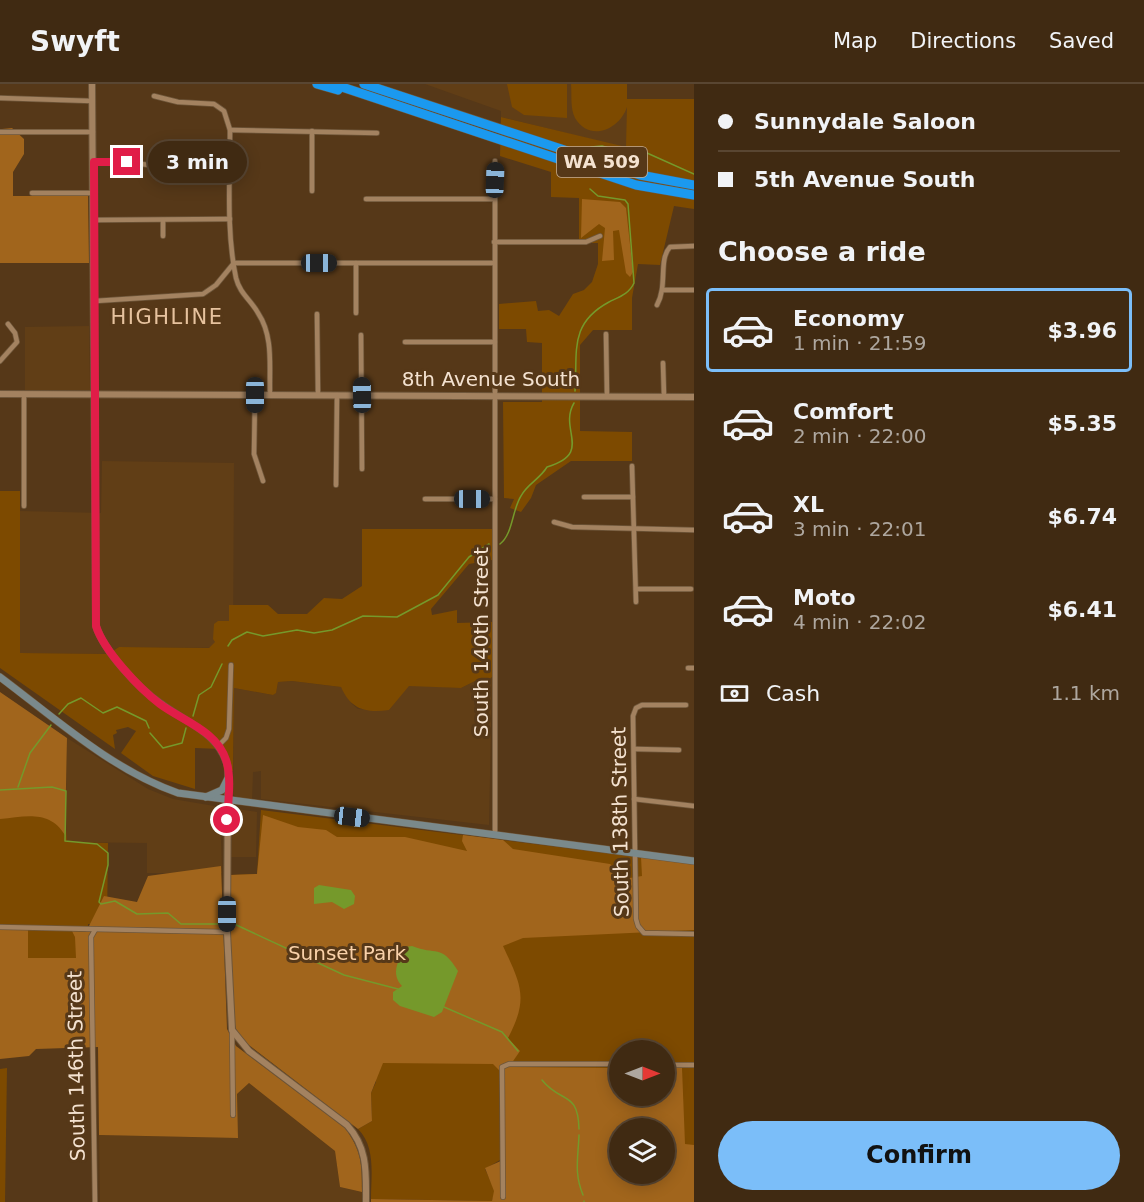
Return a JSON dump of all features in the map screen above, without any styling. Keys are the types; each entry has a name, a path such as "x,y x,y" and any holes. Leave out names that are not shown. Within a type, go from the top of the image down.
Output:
{"highway":[{"path":"317,84 376,100"},
{"name":"WA 509","path":"333,84 636,185 694,195"},
{"name":"WA 509","path":"364,84 640,175 694,185"},
{"path":"372,84 408,99"}],"main road":[{"path":"0,677 124,768 157,786 178,793 694,861"},
{"path":"204,798 222,790 228,778"}],"street":[{"path":"92,84 95,193 96,626 105,645 148,693 205,732 219,745 226,759 228,778 227,932 233,1115"},
{"path":"154,96 178,102 214,104 224,111 230,130 230,219 234,263 239,287 258,311 268,337 270,395"},
{"path":"0,98 93,101"},
{"path":"230,130 377,132"},
{"path":"312,131 312,191"},
{"path":"0,132 93,132"},
{"name":"South 140th Street","path":"495,161 495,835"},
{"path":"94,162 167,166 230,166"},
{"path":"32,193 95,193"},
{"path":"366,199 494,199"},
{"path":"95,220 230,219"},
{"path":"163,220 163,236"},
{"path":"494,242 586,242 600,236"},
{"path":"657,305 664,290 665,253 670,247 694,246"},
{"path":"234,263 494,263"},
{"path":"95,301 203,294 222,279 234,263"},
{"path":"356,263 356,313"},
{"path":"664,290 694,290"},
{"path":"318,314 318,395"},
{"path":"0,362 17,342 15,333 8,324"},
{"path":"606,334 606,396"},
{"path":"361,335 362,469"},
{"path":"405,342 495,342"},
{"path":"663,363 664,396"},
{"name":"8th Avenue South","path":"0,394 694,397"},
{"path":"24,395 24,506"},
{"path":"255,395 254,454 263,481"},
{"path":"336,485 337,395"},
{"path":"632,466 636,602"},
{"path":"584,497 633,497"},
{"path":"425,499 495,499"},
{"path":"554,522 572,527 694,530"},
{"path":"636,589 691,589"},
{"path":"219,745 226,738 229,729 231,665"},
{"name":"South 138th Street","path":"686,705 642,705 636,708 633,721 634,854 638,863 637,922 644,933 694,934"},
{"path":"635,749 679,750"},
{"path":"634,799 694,806"},
{"path":"0,927 94,930 102,927 227,932"},
{"name":"South 146th Street","path":"94,930 91,937 95,1202"},
{"path":"232,1030 249,1052 347,1125 358,1137 364,1153 366,1202"},
{"path":"503,1197 502,1067 509,1064 609,1064"},
{"path":"675,1065 694,1065"}],"shaded area":[{"path":"425,84 627,84 627,148 501,117 501,111"},
{"path":"89,326 90,390 25,390 25,327"},
{"path":"102,461 234,463 233,648 119,647 108,654 19,653 20,511 101,513"},
{"path":"492,677 489,825 261,799 261,771 253,772 252,800 237,798 233,794 234,688 273,695 278,682 292,681 341,687 358,709 389,710 409,685 461,688 475,681 488,680"},
{"path":"67,738 148,789 173,799 220,807 222,873 147,873 147,843 65,842"},
{"path":"237,809 257,812 256,857 231,857 233,813"},
{"path":"319,885 351,890 355,896 354,904 344,909 332,902 314,904 314,888"},
{"path":"412,946 442,953 458,971 442,1012 434,1017 400,1006 393,1000 393,992 402,986 398,981 396,971 398,962 405,947"},
{"path":"249,1083 335,1151 340,1187 362,1192 362,1202 100,1202 99,1135 237,1138 237,1094"}],"green space":[{"path":"507,84 567,84 567,118 524,115 512,107"},
{"path":"571,84 627,84 627,99 694,99 694,209 674,206 660,265 638,264 632,298 632,330 593,330 580,345 580,431 632,432 632,461 571,461 536,485 531,498 521,512 510,508 514,499 504,498 503,402 542,402 542,343 527,342 526,329 499,329 499,304 536,301 538,311 549,310 559,316 573,294 584,290 592,282 598,264 598,243 579,243 579,198 551,197 551,172 500,156 501,117 626,147 627,107 618,122 611,127 604,130 588,130 581,126 573,114"},
{"path":"12,128 24,139 24,154 13,172 13,196 88,196 89,263 0,263 0,133 2,129"},
{"path":"582,199 620,202 626,208 633,272 630,277 626,273 619,230 613,231 614,260 602,261 605,228 599,224 581,238"},
{"path":"0,491 20,491 20,653 108,654 119,647 209,648 215,642 213,639 214,624 218,621 229,621 229,605 268,605 278,614 307,614 324,598 342,599 362,586 362,529 492,529 492,560 469,564 431,609 432,615 457,610 457,623 492,622 492,677 488,680 475,681 461,688 409,686 389,710 381,711 366,710 355,705 349,701 341,687 292,681 278,682 276,693 273,695 234,688 233,771 224,771 221,749 195,748 195,789 153,776 121,753 136,731 128,727 116,730 117,733 113,735 115,749 0,668"},
{"path":"0,692 67,738 65,835 52,822 37,816 0,819"},
{"path":"261,810 694,864 694,1202 673,1106 675,1106 675,1040 609,1040 609,1071 499,1071 500,1160 485,1169 495,1191 492,1201 371,1199 370,1153 364,1136 358,1129 372,1121 371,1093 376,1082 230,875 257,874"},
{"name":"Sunset Park","path":"263,815 298,827 326,830 337,837 405,837 467,851 462,841 463,835 503,840 513,849 610,864 630,878 642,876 641,857 694,864 694,930 523,938 503,946 520,992 519,1012 508,1038 520,1051 509,1067 609,1068 609,1106 675,1106 675,1068 682,1068 685,1144 694,1145 694,1202 371,1202 371,1199 492,1201 494,1191 485,1168 503,1160 503,1074 493,1064 383,1063 371,1093 372,1121 358,1129 245,1042 236,1029 232,1014 230,875 257,874"},
{"path":"0,816 65,816 67,842 108,843 107,924 88,924 88,961 25,960 0,934"},
{"path":"221,866 227,1029 236,1046 345,1128 360,1158 362,1192 340,1187 335,1151 249,1083 237,1094 238,1138 99,1135 98,1047 36,1049 29,1056 0,1059 0,929 28,930 28,958 76,958 75,937 72,931 86,932 104,896 137,902 148,876"},
{"path":"7,1068 5,1202 0,1202 0,1069"}],"waterway":[{"path":"588,151 591,147 602,146 622,152 647,153 694,174"},
{"path":"575,391 576,352 581,330 596,311 627,293 634,283 628,204 625,200 598,196 590,189"},
{"path":"500,544 508,534 518,502 524,492 547,467 569,455 572,448 570,413 574,403"},
{"path":"228,646 232,640 247,632 263,636 297,630 314,633 332,630 363,616 397,617 438,595 469,557 489,544"},
{"path":"193,716 199,695 211,687 222,664"},
{"path":"59,714 68,704 81,698 103,713 117,707 146,721 149,728"},
{"path":"18,787 30,753 51,725"},
{"path":"150,733 163,748 182,743 186,728"},
{"path":"0,790 52,787 66,791 65,841 97,844 108,853 108,865 99,902 101,904 115,901 137,914 168,913 181,924 219,924"},
{"path":"232,923 344,975 398,989"},
{"path":"444,1007 502,1032 518,1051"},
{"path":"542,1080 572,1103 578,1117 579,1129"},
{"path":"579,1135 577,1159 583,1195"}],"district":[{"name":"HIGHLINE","path":"167,317"}],"route":[{"path":"127,162 94,162 96,626 105,645 148,693 163,706 205,732 219,745 228,767 227,820"}]}
